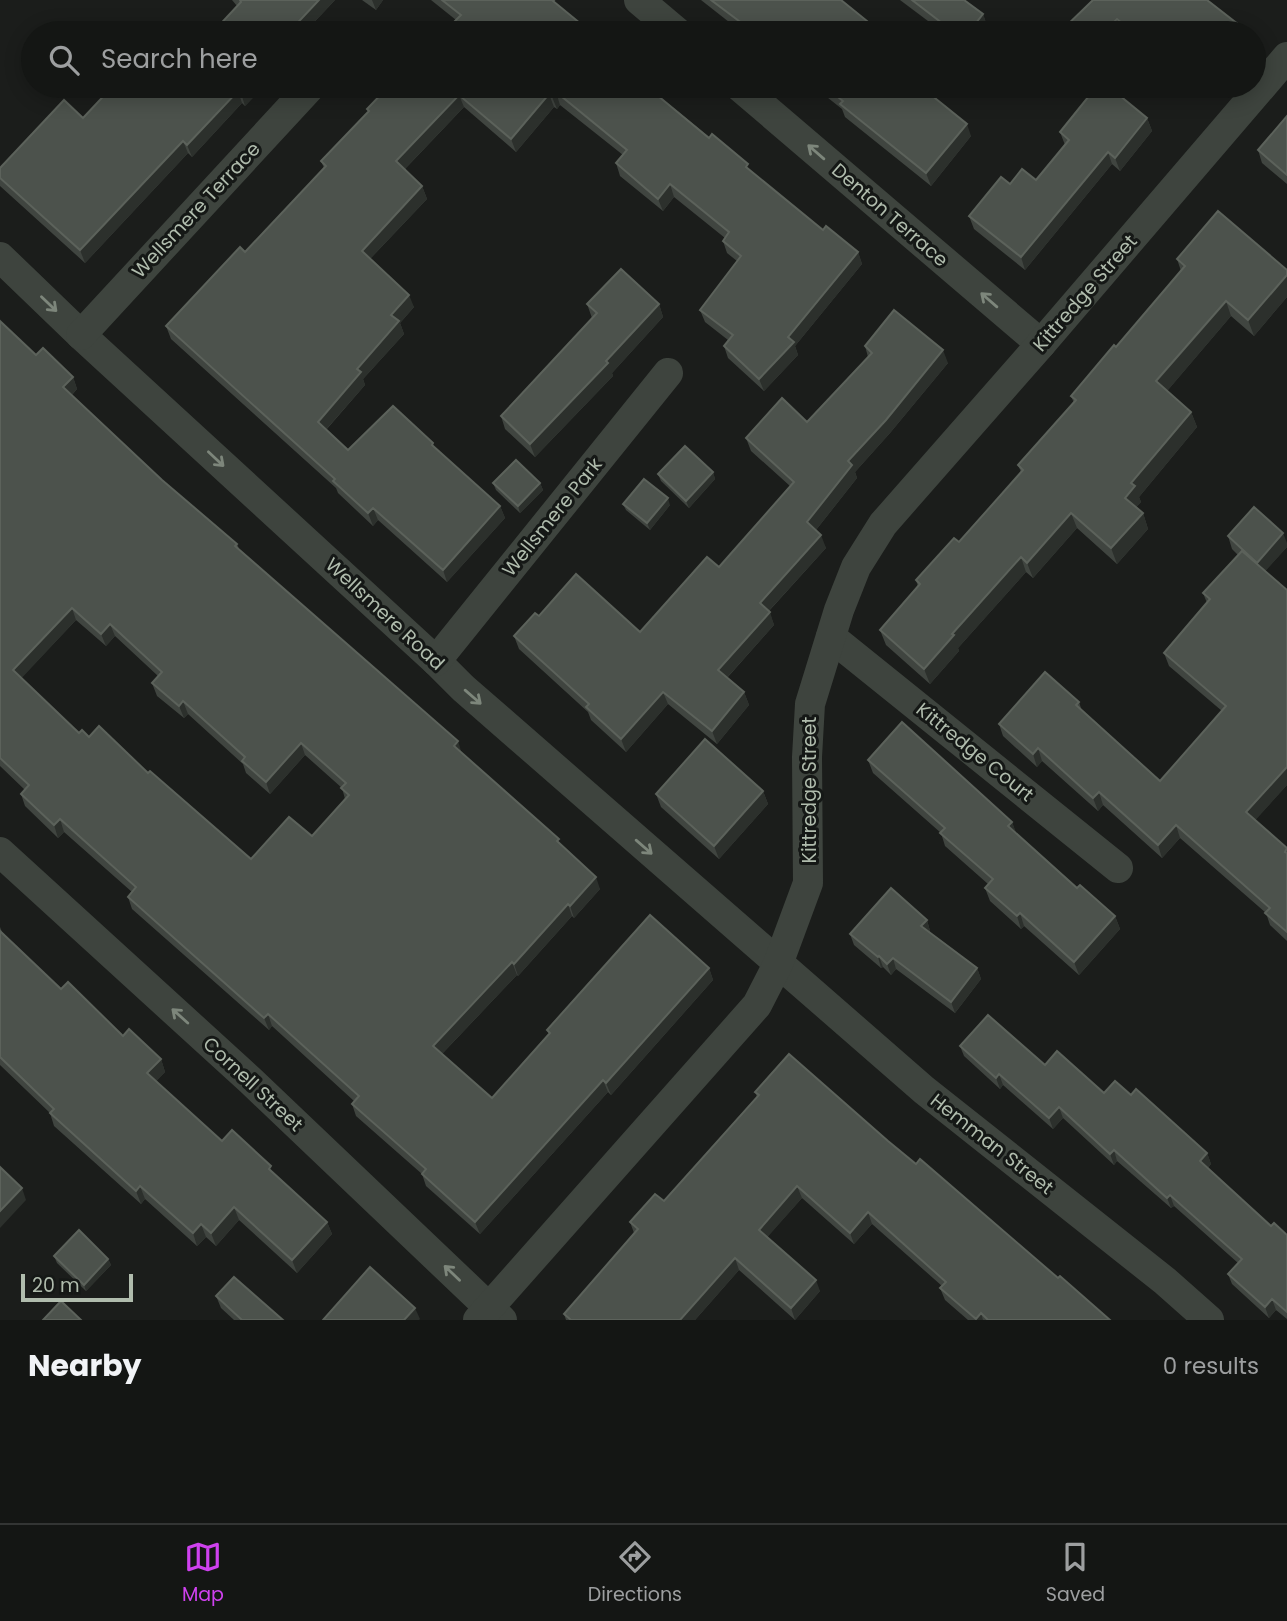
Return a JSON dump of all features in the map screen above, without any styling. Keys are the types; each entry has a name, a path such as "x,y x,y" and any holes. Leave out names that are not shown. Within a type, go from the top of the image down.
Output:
{"street":[{"path":"639,0 664,21"},
{"name":"Kittredge Street","path":"1266,82 1287,57"},
{"name":"Wellsmere Terrace","path":"81,335 301,98"},
{"name":"Denton Terrace","path":"753,98 1041,344"},
{"name":"Kittredge Street","path":"490,1316 757,1005 778,964 808,883 807,757 810,704 856,567 883,524 1252,98"},
{"name":"Wellsmere Road","path":"0,257 463,688 778,964"},
{"name":"Wellsmere Park","path":"436,661 668,373"},
{"name":"Kittredge Court","path":"831,637 1118,868"},
{"name":"Cornell Street","path":"0,852 251,1081 490,1316"},
{"name":"Hemman Street","path":"778,964 923,1090 1165,1281 1209,1320"}],"building":[{"path":"240,0 319,0 299,21 223,21"},
{"path":"442,0 554,0 577,21 455,21 461,15"},
{"path":"711,0 841,0 867,21 739,21"},
{"path":"912,0 964,0 983,14 977,21 939,21"},
{"path":"1093,0 1207,0 1234,21 1117,19 1071,21"},
{"path":"102,98 231,98 187,145 183,141 80,250 0,178 0,168 64,100 83,118"},
{"path":"378,98 456,98 396,161 422,186 362,251 409,295 391,315 399,321 357,369 361,372 318,422 348,450 393,406 500,506 443,570 373,508 368,513 333,481 335,479 166,326 240,247 245,252 326,166 321,161 369,111 367,109"},
{"path":"463,98 546,98 511,139"},
{"path":"563,98 661,98 709,138 712,134 748,164 746,167 823,230 826,226 858,252 788,337 794,342 759,379 724,346 733,335 700,310 741,256 723,241 729,232 670,184 658,199 616,163 627,150"},
{"path":"839,98 935,98 967,124 926,173 840,104 843,101"},
{"path":"1087,98 1123,98 1147,118 1115,158 1108,152 1021,257 969,216 1001,177 1010,184 1022,169 1036,180 1069,140 1060,132"},
{"path":"1287,116 1287,175 1258,150"},
{"path":"1218,211 1287,270 1287,275 1248,320 1226,301 1156,381 1191,412 1131,483 1135,486 1125,498 1143,513 1111,548 1071,513 1027,563 1021,557 924,669 880,630 920,584 916,580 954,538 959,542 1023,470 1018,465 1076,400 1071,396 1185,266 1177,259"},
{"path":"621,269 659,304 606,361 608,363 530,444 501,416 597,313 587,304"},
{"path":"894,310 943,350 886,420 848,461 852,465 807,522 821,535 760,603 770,612 718,670 744,692 712,731 663,692 621,739 586,707 589,704 514,636 535,613 539,616 576,574 640,632 707,557 719,567 794,482 746,438 782,398 807,422 872,353 865,346"},
{"path":"0,321 36,355 43,348 73,377 63,387 162,480 237,544 235,546 458,741 454,746 559,839 557,841 596,877 433,1046 492,1098 550,1033 547,1030 650,915 709,968 606,1083 603,1080 475,1222 422,1174 426,1169 352,1104 359,1096 268,1014 264,1018 128,897 136,887 60,819 54,825 21,794 29,785 0,758","holes":["72,608 101,634 110,624 162,672 152,683 179,706 183,701 245,757 242,761 266,782 301,743 346,783 341,788 349,795 312,836 289,817 251,859 150,771 148,773 99,726 89,737 82,730 79,733 13,670"]},
{"path":"685,446 713,472 686,501 658,474"},
{"path":"516,460 540,483 518,506 493,483"},
{"path":"644,479 668,498 647,523 623,504"},
{"path":"1254,507 1283,533 1257,563 1228,536"},
{"path":"1242,551 1287,590 1287,767 1246,812 1287,848 1287,932 1265,913 1270,908 1176,825 1158,845 1099,792 1093,798 1038,748 1033,754 999,724 1045,672 1079,702 1076,705 1160,781 1226,706 1164,653 1210,599 1203,593"},
{"path":"902,722 1012,822 1008,826 1077,888 1080,885 1115,916 1074,962 1020,913 1017,916 985,888 993,879 940,833 945,828 868,760"},
{"path":"705,739 763,791 714,846 656,794"},
{"path":"891,888 927,920 921,926 977,968 951,1002 893,958 887,964 850,934"},
{"path":"0,931 61,989 68,982 123,1036 129,1029 161,1059 147,1073 222,1141 232,1130 271,1166 269,1169 327,1222 292,1260 234,1207 211,1233 201,1224 193,1233 140,1186 136,1191 50,1113 54,1109 0,1057"},
{"path":"988,1015 1045,1065 1057,1051 1104,1093 1115,1081 1131,1095 1136,1089 1207,1153 1200,1161 1271,1226 1274,1223 1287,1235 1287,1312 1272,1299 1265,1307 1228,1274 1242,1259 1170,1195 1167,1198 1114,1150 1110,1154 1059,1107 1049,1118 999,1074 996,1078 960,1046"},
{"path":"789,1054 888,1141 916,1164 920,1159 1110,1320 988,1320 981,1313 976,1319 940,1288 946,1282 868,1212 850,1233 797,1186 759,1230 816,1280 791,1308 735,1258 680,1320 571,1320 564,1314 638,1229 630,1222 655,1194 664,1201 759,1095 755,1092"},
{"path":"0,1167 22,1188 0,1211"},
{"path":"79,1230 108,1259 84,1285 54,1256"},
{"path":"370,1267 415,1308 404,1320 323,1320"},
{"path":"234,1277 283,1320 242,1320 216,1296"},
{"path":"61,1301 81,1320 43,1320"}]}
